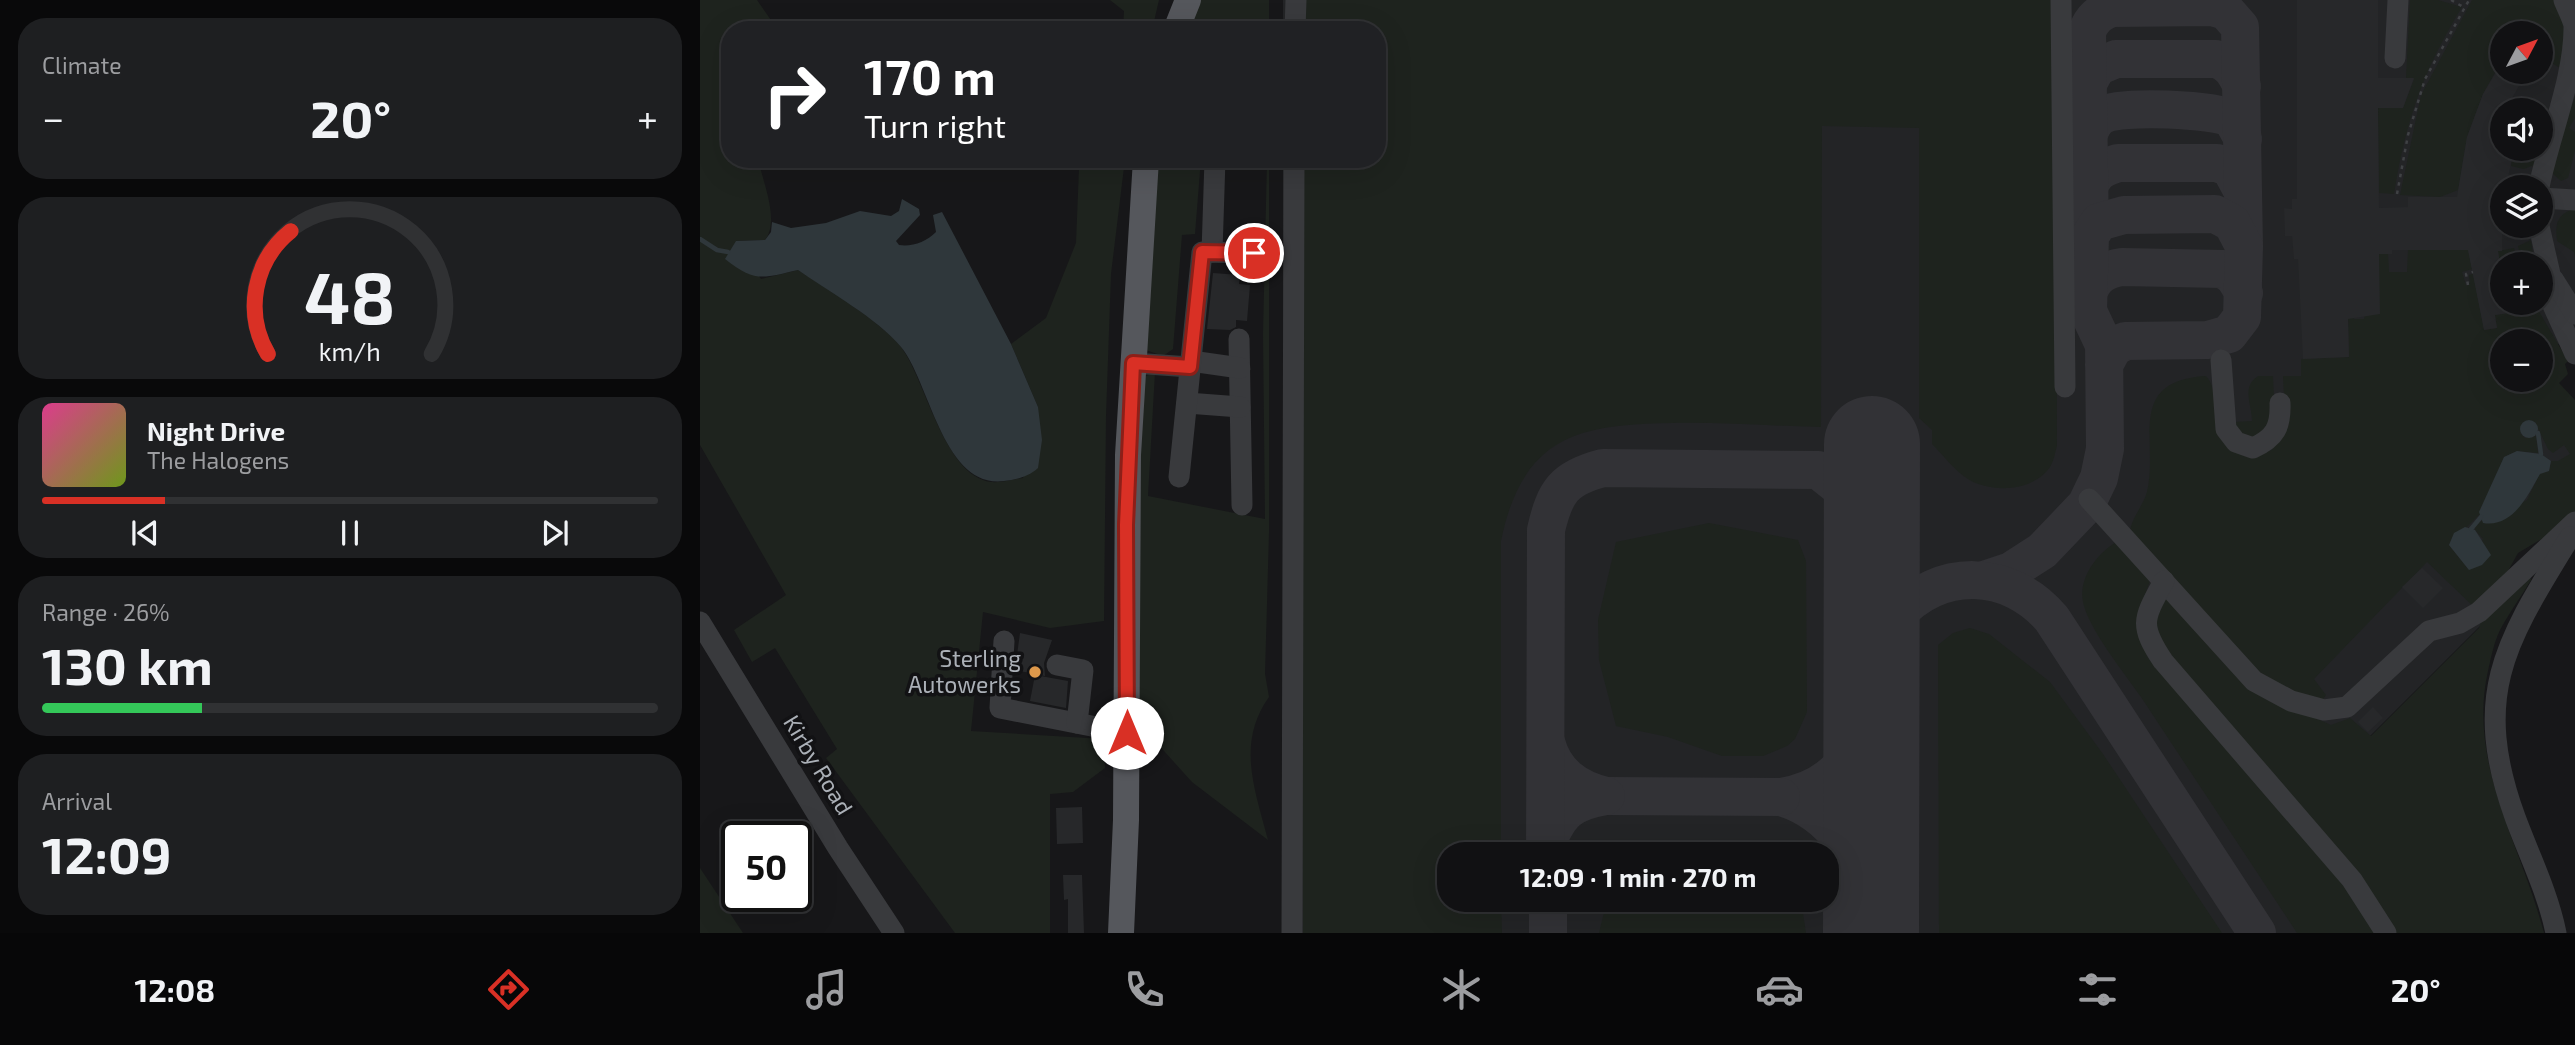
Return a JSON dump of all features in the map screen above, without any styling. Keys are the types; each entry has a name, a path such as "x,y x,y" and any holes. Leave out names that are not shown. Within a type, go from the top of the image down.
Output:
{"main road":[{"path":"1180,21 1188,0"},
{"path":"1121,933 1127,733 1126,525 1145,168"}],"street":[{"path":"1295,21 1296,0"},
{"path":"2061,0 2065,387"},
{"path":"2395,58 2398,0"},
{"path":"2542,175 2574,61 2574,25 2564,0"},
{"path":"1212,252 1215,168"},
{"path":"1292,933 1294,168"},
{"path":"2553,199 2575,200"},
{"path":"1179,477 1202,252 1254,253"},
{"path":"2553,279 2575,314"},
{"path":"2553,305 2575,354"},
{"path":"1239,340 1242,505"},
{"path":"2221,360 2225,429 2236,442 2253,448 2269,440 2277,430 2280,403"},
{"path":"1133,363 1240,368"},
{"path":"1187,403 1240,407"},
{"path":"2089,499 2254,681 2291,701 2324,710 2347,707 2429,631 2460,623 2479,612 2575,522"},
{"path":"2556,933 2502,777 2495,720 2496,693 2512,635 2575,529"},
{"path":"2164,581 2150,603 2145,622 2149,640 2162,661 2352,880 2386,933"},
{"name":"Kirby Road","path":"700,622 838,848 894,933"},
{"path":"1004,641 1000,708 1127,733"},
{"path":"1057,665 1083,670 1077,723"}],"path":[{"path":"2451,0 2465,8"},
{"path":"2397,194 2415,107 2425,79 2469,0"},
{"path":"2468,285 2466,274 2473,272"}],"shaded area":[{"path":"700,0 757,0 772,21 721,21 721,168 760,168 771,212 771,223 765,240 736,241 761,279 798,270 853,306 893,338 910,362 948,445 975,476 991,482 1023,478 1038,407 1011,344 1046,318 1076,243 1079,168 1124,168 1111,274 1106,416 1104,621 1050,628 983,612 971,731 1104,739 1105,768 1073,792 1050,794 1050,933 955,933 826,758 837,749 775,648 752,662 734,630 786,595 700,445"},
{"path":"1110,0 1159,0 1154,21 1123,21 1124,11"},
{"path":"1201,0 1269,0 1269,21 1191,21"},
{"path":"1283,0 2575,0 2575,330 2553,349 2553,329 2490,329 2490,392 2553,392 2575,415 2575,484 2510,550 2487,619 2352,754 2450,933 1286,933 1283,168 1386,168 1386,21 1283,21"},
{"path":"1304,0 2056,0 2057,446 2050,467 2034,481 2023,485 2012,488 1989,487 1963,476 1932,444 1932,430 1919,418 1919,128 1822,126 1821,427 1672,423 1608,427 1558,444 1539,459 1523,479 1510,506 1501,541 1501,842 1437,842 1437,912 1501,912 1502,933 1303,933 1300,168 1386,168 1386,21 1302,21"},
{"path":"2410,0 2438,0 2462,7 2448,30 2418,97 2404,143 2394,194 2379,193 2378,108 2403,108 2414,79 2406,78"},
{"path":"2472,0 2554,0 2563,19 2568,73 2553,64 2553,21 2490,21 2490,81 2467,137 2458,190 2440,197 2400,195 2421,95"},
{"path":"2575,97 2575,118 2569,128 2575,132 2575,151 2568,178 2561,181 2552,173 2557,146"},
{"path":"2512,161 2536,161 2534,165 2524,169 2511,166"},
{"path":"1156,168 1200,168 1195,234 1182,235 1173,349 1163,356 1143,349"},
{"path":"1267,168 1269,168 1269,533 1265,674 1269,697 1259,714 1251,749 1254,785 1268,840 1192,782 1137,721 1136,495 1144,377 1155,372 1148,496 1265,519 1263,334"},
{"path":"902,199 919,209 920,215 896,241 899,245 914,244 932,236 936,232 933,215 942,212 1011,344 1038,407 1042,440 1038,468 1027,476 1004,481 983,479 966,468 940,430 911,363 901,347 866,316 798,270 767,276 752,275 725,259 736,241 765,240 771,232 772,222 791,228 826,223 860,211 891,216 899,211"},
{"path":"2575,208 2575,257 2574,252 2557,241 2556,229 2558,220"},
{"path":"2531,240 2532,252 2519,252 2518,246"},
{"path":"2514,248 2515,252 2498,252"},
{"path":"2408,250 2468,250 2472,269 2462,272 2466,285 2470,283 2469,275 2473,274 2484,330 2490,329 2490,392 2553,392 2553,335 2568,361 2565,364 2568,374 2559,383 2575,400 2575,512 2557,530 2518,553 2508,571 2475,608 2427,562 2314,679 2326,695 2322,701 2293,695 2249,669 2130,532 2147,492 2151,417 2155,401 2164,389 2181,380 2206,376 2214,395 2216,426 2225,443 2249,453 2272,450 2285,419 2283,376 2301,376 2301,359 2349,357 2348,310 2353,310 2354,319 2364,319 2379,254 2388,254 2389,272 2407,272","holes":["2535,422 2548,449 2553,453 2564,445 2570,454 2558,461 2551,461 2549,471 2540,473 2527,500 2475,524 2475,530 2483,539 2469,570 2449,545 2480,514 2504,457 2517,451 2538,453 2536,436 2525,438 2520,433"]},
{"path":"2495,315 2541,315 2549,329 2490,329 2497,328"},
{"path":"2258,376 2273,376 2275,421 2258,439 2241,437 2233,422 2252,421 2249,391 2253,380"},
{"path":"2525,420 2533,420 2538,429 2536,436 2525,438 2520,433 2520,425"},
{"path":"2517,451 2541,454 2551,461 2549,471 2540,474 2525,500 2511,515 2494,523 2483,523 2479,512 2504,457"},
{"path":"1709,523 1798,540 1806,561 1807,712 1795,739 1787,746 1763,756 1722,756 1668,737 1616,726 1599,660 1598,620 1616,542"},
{"path":"2465,527 2475,530 2491,555 2482,565 2469,570 2449,545 2454,533"},
{"path":"2118,541 2150,581 2138,613 2341,877 2375,933 2297,933 2108,651 2086,613 2082,593 2091,567 2103,552"},
{"path":"2530,575 2531,580 2496,640 2483,705 2491,772 2544,933 2390,933 2167,657 2152,612 2167,596 2302,712 2331,725 2350,718 2371,736 2479,628 2483,616"},
{"path":"1970,628 1989,634 2050,682 2103,754 2222,933 1939,933 1938,645 1953,633"},
{"path":"700,868 721,900 721,912 729,912 743,933 700,933"},
{"path":"1604,912 1803,912 1806,933 1599,933"}],"building":[{"path":"2297,0 2378,0 2378,78 2414,78 2403,108 2378,108 2379,208 2408,207 2408,197 2457,197 2467,137 2483,94 2490,82 2520,84 2512,98 2490,98 2490,161 2511,161 2509,175 2490,175 2490,238 2502,238 2502,251 2490,252 2490,315 2495,315 2497,328 2484,330 2468,250 2392,250 2392,254 2379,254 2380,314 2348,319 2349,357 2303,359 2298,259 2294,259 2292,236 2285,236 2284,208 2292,209 2292,199 2297,199"},
{"path":"1213,273 1240,275 1239,284 1250,285 1247,321 1236,320 1236,327 1230,330 1207,329"},
{"path":"2422,568 2443,588 2423,608 2402,587"},
{"path":"1020,633 1052,640 1044,663 1045,676 1015,670"},
{"path":"1035,675 1068,681 1066,708 1030,701"},
{"path":"2373,707 2383,718 2368,732 2358,722"},
{"path":"1082,807 1083,843 1057,844 1056,808"},
{"path":"1063,875 1082,875 1084,933 1068,933 1068,899 1064,900"}],"waterway":[{"path":"700,239 717,250 728,252"},
{"path":"2538,433 2541,454"},
{"path":"2471,529 2481,517"}],"taxiway":[{"path":"2090,236 2087,32 2091,23 2112,8 2212,7 2226,11 2240,27 2244,246"},
{"path":"2087,85 2097,67 2116,59 2216,59 2229,66 2242,86"},
{"path":"2088,137 2093,124 2103,115 2147,109 2207,113 2232,119 2243,139"},
{"path":"2089,187 2100,171 2118,163 2217,163 2230,168 2243,192"},
{"path":"1984,580 2011,571 2042,551 2086,505 2099,478 2105,449 2104,345 2088,311 2090,236 2099,222 2124,215 2215,214 2232,223 2244,246 2242,317 2229,334 2208,340 2125,341 2113,348 2104,365"},
{"path":"2088,293 2101,275 2122,267 2223,269 2234,277 2244,293"},
{"path":"1545,842 1546,530 1553,505 1563,488 1579,476 1603,468 1818,470 1843,490 1872,533"},
{"path":"1870,653 1892,621 1913,600 1932,589 1953,582 1974,580 1995,583 2016,590 2035,602 2052,619 2257,933"},
{"path":"1870,706 1859,739 1841,766 1815,786 1781,797 1815,813 1841,839 1859,871 1871,907"},
{"path":"1546,742 1555,763 1568,778 1585,789 1606,796 1583,802 1567,811 1555,826 1548,842"},
{"path":"1606,796 1781,797"},
{"path":"1548,912 1548,933"}],"runway":[{"path":"1871,933 1872,444"}],"place":[{"name":"Sterling Autowerks","path":"1035,672"}],"route":[{"path":"1127,733 1126,525 1133,363 1190,367 1202,252 1254,253"}]}
